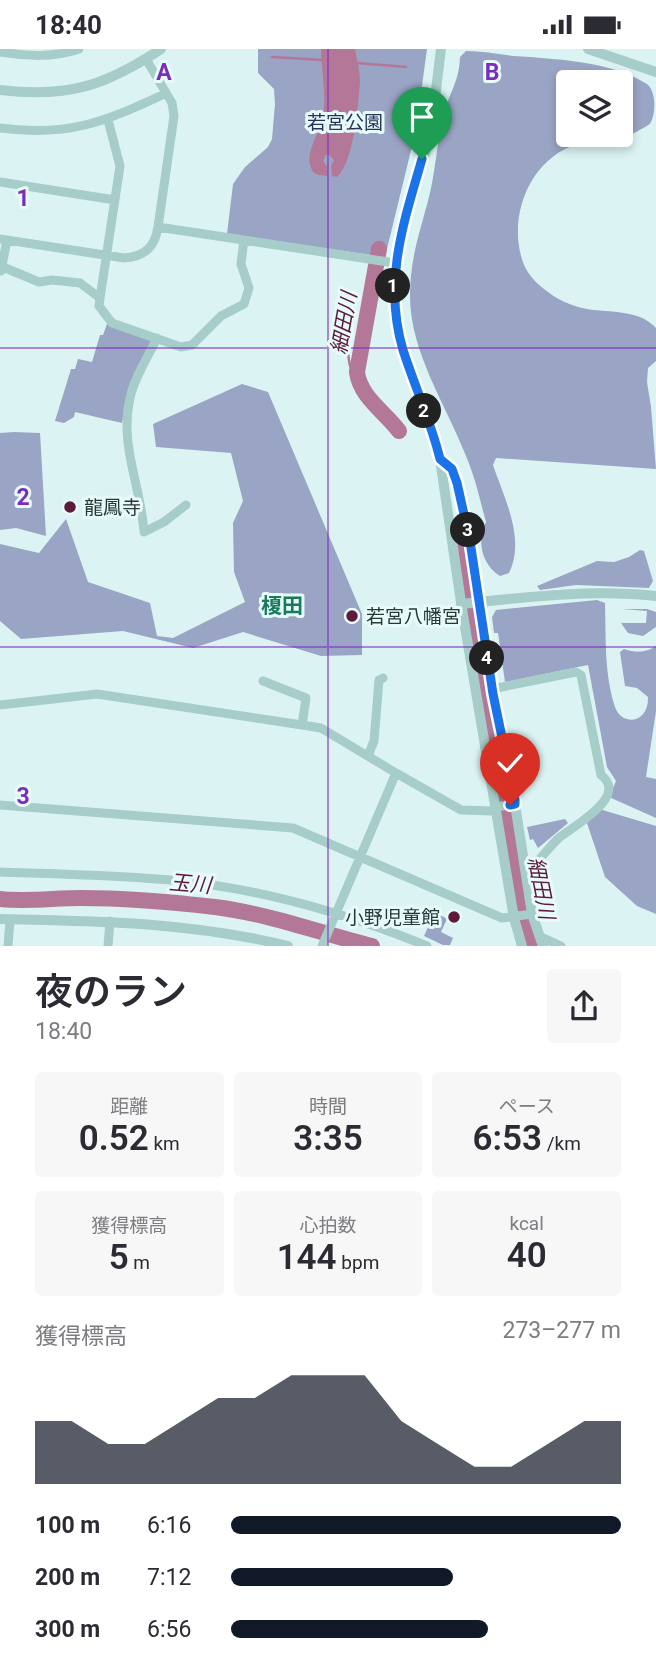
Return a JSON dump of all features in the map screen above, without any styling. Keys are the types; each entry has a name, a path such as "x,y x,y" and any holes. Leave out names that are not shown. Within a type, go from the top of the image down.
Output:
{"street":[{"path":"0,52 50,56 79,49"},
{"path":"0,90 34,93 69,91 107,79 161,49"},
{"path":"441,49 431,131 395,263 394,303 403,348 440,459 470,603 523,916 541,941 561,946"},
{"path":"587,49 656,72"},
{"path":"100,298 80,283 52,280 39,282 2,270 4,240 124,258 142,254 154,243 174,125 172,103 146,59"},
{"path":"0,128 51,130 108,120 166,93"},
{"path":"108,120 120,166 99,306 112,323 181,347 192,345 221,316 244,304 249,288 241,264 244,240"},
{"path":"0,182 115,200"},
{"path":"158,227 395,263"},
{"path":"157,338 131,393 125,423 127,447 144,532 164,522 186,505"},
{"path":"440,459 452,469 470,541 470,603 506,805 525,871 522,946"},
{"path":"470,603 528,596 611,592 656,596"},
{"path":"486,694 576,672 581,675 601,775 609,784 603,803 597,811 561,837 543,853 538,863 525,871"},
{"path":"368,756 374,741 379,680 383,678"},
{"path":"263,681 306,698 302,725"},
{"path":"0,705 97,694 321,728 461,810 492,811 506,805"},
{"path":"322,946 396,773"},
{"path":"0,805 293,828 502,918 523,916"},
{"path":"0,872 177,881 243,891 335,915 427,946"},
{"path":"8,946 5,919 185,926 288,946"},
{"path":"108,946 110,921"}],"green space":[{"name":"若宮公園","path":"258,49 427,49 416,130 385,257 227,234 233,184 245,167 268,147 272,139 274,89 258,73"},
{"path":"466,51 478,51 565,60 617,70 556,70 556,147 571,147 546,162 526,193 520,210 519,247 524,265 532,278 564,302 581,308 633,315 656,328 656,361 648,368 647,382 656,469 496,458 493,465 512,519 515,546 509,573 500,576 489,566 482,552 481,537 486,522 475,480 422,358 410,296 414,257 431,186 442,123 460,57"},
{"path":"633,76 650,87 654,102 651,122 633,134"},
{"path":"107,324 152,340 128,393 122,423 75,412 74,417 64,423 55,421 71,369 75,369 78,359 92,362 100,335 103,335"},
{"path":"242,384 268,392 362,614 362,655 321,656 243,632 193,648 123,631 21,639 0,621 0,544 39,553 66,519 88,582 150,603 157,636 173,638 245,602 234,572 233,523 243,501 231,453 156,447 153,424"},
{"path":"0,433 40,433 46,536 16,528 0,530"},
{"path":"640,550 644,551 653,581 649,588 576,585 540,590 537,586 597,561 614,562"},
{"path":"597,600 605,603 609,682 615,707 623,718 640,717 647,706 648,697 637,688 625,686 620,652 624,649 645,651 656,646 656,711 646,777 656,779 656,818 609,797 616,781 607,767 588,665 505,682 498,633 494,633 492,617 496,610"},
{"path":"622,609 647,609 656,612 656,627 643,636 628,633 621,623 646,623 647,611"},
{"path":"596,808 656,826 656,914 637,906 605,877 587,823"},
{"path":"565,819 568,823 538,848 533,839 530,840 527,827"},
{"path":"435,912 447,919 441,932 453,938 450,945 443,945 424,936"}],"shaded area":[{"path":"321,49 355,49 360,74 351,146 343,170 337,177 332,176 331,166 334,160 329,155 326,155 323,161 327,166 328,176 315,173 310,163 311,150 322,122 324,108"}],"waterway":[{"path":"272,57 322,60"},
{"path":"357,63 406,67"},
{"name":"細田川","path":"379,249 357,372 368,397 399,431"},
{"path":"346,330 350,366 359,385"},
{"name":"細田川","path":"463,547 471,611 521,911 532,946"},
{"name":"玉川","path":"0,899 114,899 215,907 275,919 372,946"}],"place":[{"name":"龍鳳寺","path":"70,507"},
{"name":"若宮八幡宮","path":"352,616"},
{"name":"小野児童館","path":"454,917"}],"district":[{"name":"榎田","path":"282,606"}],"route":[{"path":"422,159 395,263 395,316 440,459 452,469 457,483 470,541 493,694 515,800 515,804 510,805"}]}
